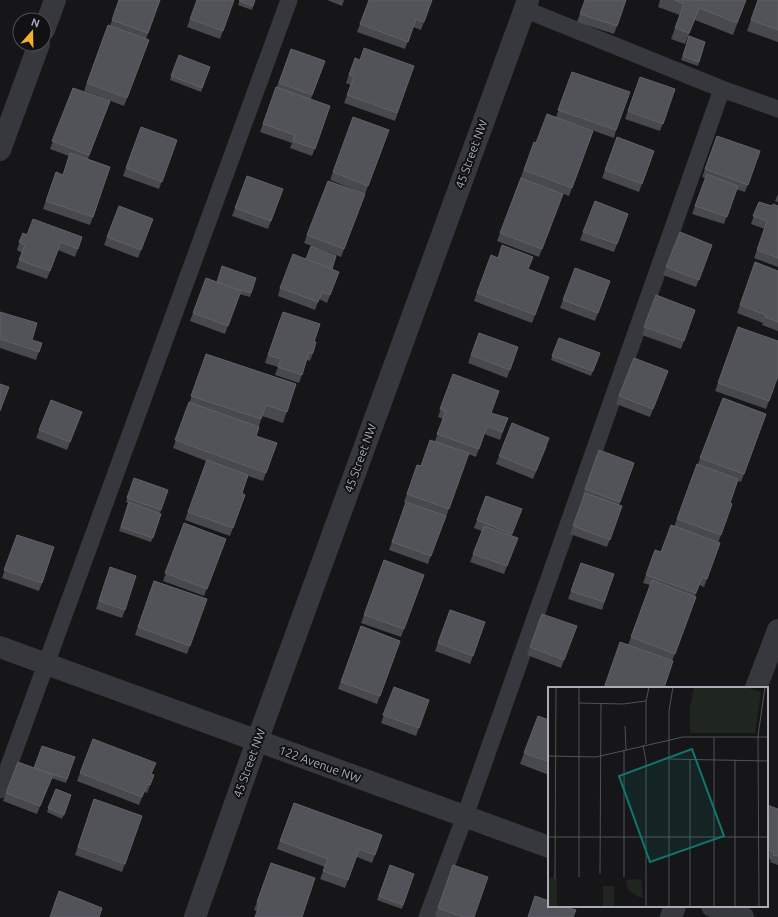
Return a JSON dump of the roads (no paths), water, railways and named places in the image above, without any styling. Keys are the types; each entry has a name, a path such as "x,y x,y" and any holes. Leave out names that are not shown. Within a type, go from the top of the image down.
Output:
{"street":[{"path":"51,12 55,0"},
{"name":"45 Street NW","path":"195,917 257,741 526,5"},
{"path":"0,150 36,52"},
{"path":"756,687 778,630"},
{"name":"122 Avenue NW","path":"0,648 548,847"},
{"path":"671,917 675,907"},
{"path":"715,907 743,917"}],"lane":[{"path":"0,790 290,0"},
{"path":"526,5 722,89 778,109"},
{"path":"427,917 465,816 722,89"}]}
